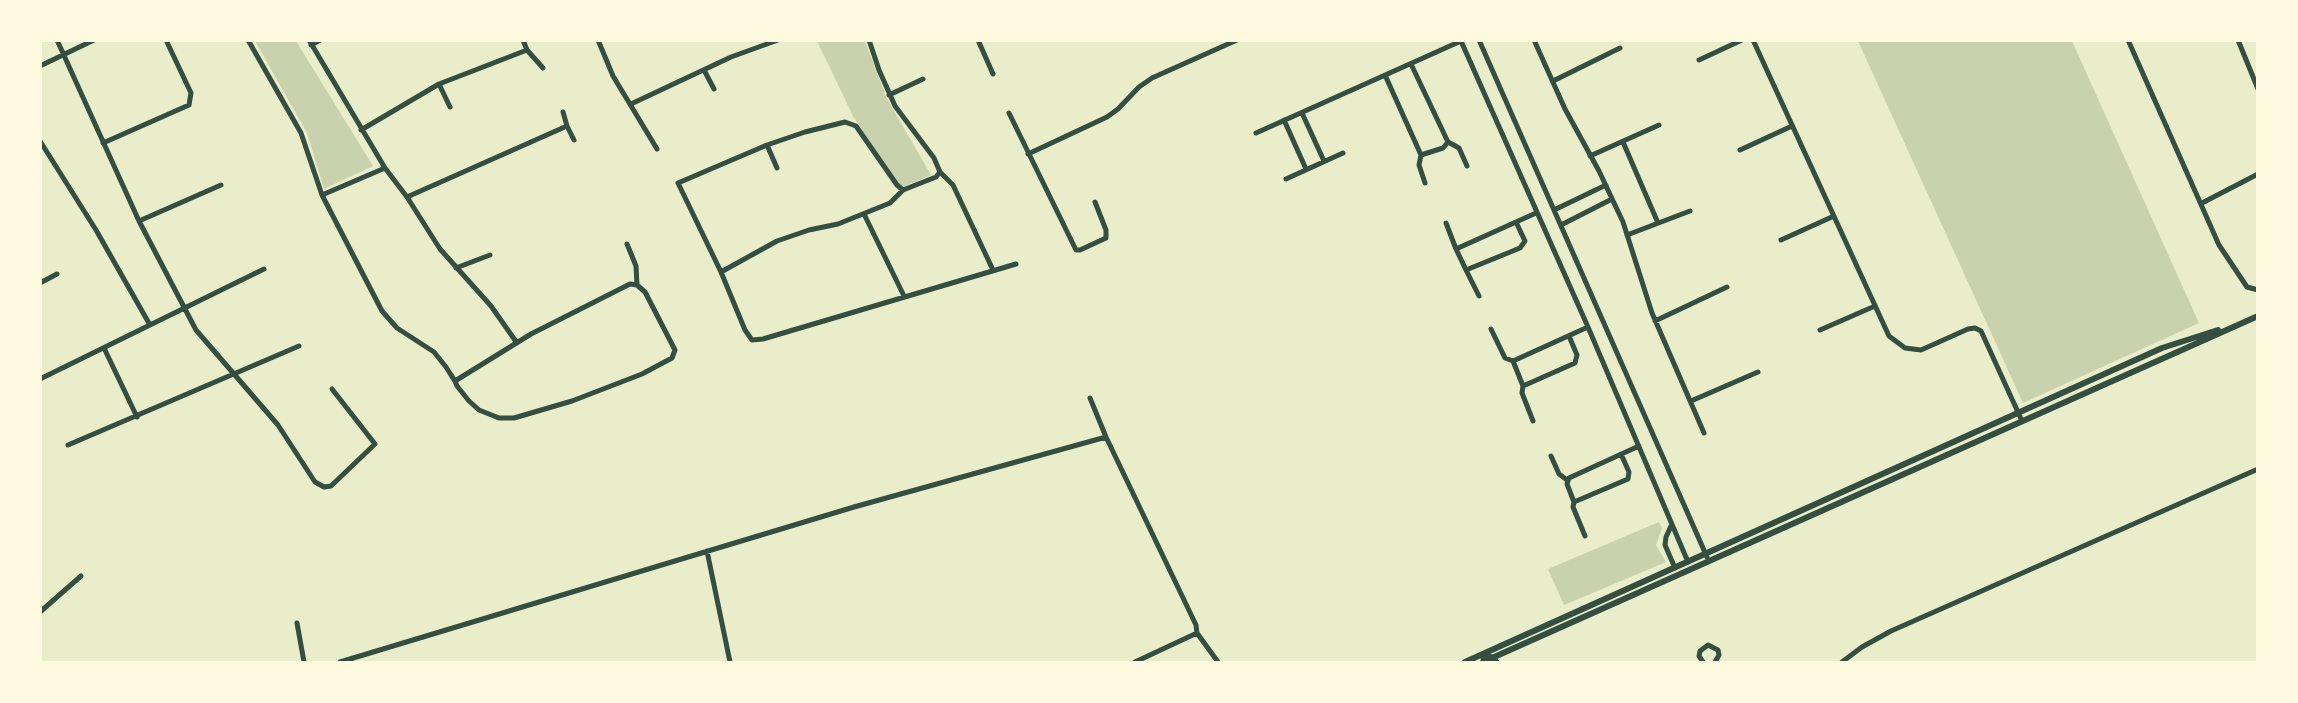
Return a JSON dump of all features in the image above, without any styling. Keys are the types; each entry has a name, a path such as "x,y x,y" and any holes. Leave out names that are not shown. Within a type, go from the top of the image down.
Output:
{"street":[{"path":"57,40 139,221 196,330 278,425 315,482 324,487 331,486 375,444 332,388"},
{"path":"40,66 66,56 94,40"},
{"path":"103,143 189,105 192,93 166,40"},
{"path":"249,40 301,133 322,195 386,316 403,333 434,352 469,401 479,410 492,416 514,418 597,393 670,359 674,355 674,347 645,291 638,285 627,285 517,343 455,381"},
{"path":"320,40 310,43 385,168 407,197 440,249 495,312 517,343"},
{"path":"523,40 527,51 543,68"},
{"path":"598,40 613,76 632,104 657,149"},
{"path":"632,104 704,70 778,40"},
{"path":"869,40 889,95 934,158 940,172 953,185 993,270"},
{"path":"978,40 993,74"},
{"path":"1028,154 1107,117 1152,78 1237,40"},
{"path":"1479,40 1709,561"},
{"path":"1534,40 1573,126 1606,184 1627,235 1655,321 1704,433"},
{"path":"1699,60 1742,40"},
{"path":"1753,40 1888,336 1899,345 1912,350 1921,350 1968,329 1974,328 1981,331 2022,421"},
{"path":"2128,40 2219,245 2247,287 2258,290"},
{"path":"2238,40 2258,89"},
{"path":"1256,133 1461,41 1588,327 1688,562"},
{"path":"1553,81 1620,48"},
{"path":"361,130 439,84 527,51"},
{"path":"1411,64 1448,142 1459,148 1467,166"},
{"path":"704,70 714,89"},
{"path":"1386,75 1421,155 1419,165 1425,183"},
{"path":"889,95 923,79"},
{"path":"439,84 450,107"},
{"path":"564,112 567,126 574,140"},
{"path":"1009,113 1076,250 1106,238 1106,230 1095,202"},
{"path":"1302,113 1324,161"},
{"path":"1284,120 1306,169"},
{"path":"903,190 897,185 856,126 841,122 767,145 678,183 721,272 745,330 752,340 763,339 1016,264"},
{"path":"1590,156 1659,125"},
{"path":"407,197 567,126"},
{"path":"1740,150 1792,126"},
{"path":"40,141 96,230 150,325"},
{"path":"1623,141 1658,223"},
{"path":"1421,155 1443,148 1448,142"},
{"path":"767,145 777,168"},
{"path":"1286,178 1343,153"},
{"path":"322,195 385,168"},
{"path":"721,272 777,241 838,224 890,203 903,190 936,177 940,172"},
{"path":"2202,203 2258,174"},
{"path":"1554,210 1606,184"},
{"path":"139,221 220,185"},
{"path":"1561,225 1612,199"},
{"path":"1627,235 1690,211"},
{"path":"1456,249 1536,213"},
{"path":"864,214 904,296"},
{"path":"1781,240 1834,216"},
{"path":"1466,270 1520,248 1525,241 1516,222"},
{"path":"1446,223 1479,297"},
{"path":"627,244 636,266 638,285"},
{"path":"456,268 490,255"},
{"path":"40,379 264,269"},
{"path":"40,284 57,274"},
{"path":"1655,321 1727,287"},
{"path":"1820,330 1875,306"},
{"path":"1466,663 1751,543 2258,316"},
{"path":"1485,654 1483,663 1495,660 1553,627 1675,568 2018,413 2176,343 2236,326"},
{"path":"1513,362 1588,327"},
{"path":"1491,329 1505,358 1513,362 1533,421"},
{"path":"1523,386 1575,363 1577,355 1569,336"},
{"path":"69,446 299,346"},
{"path":"104,348 137,417"},
{"path":"1691,401 1758,372"},
{"path":"1090,398 1196,625 1197,633 1218,663"},
{"path":"340,663 707,551 1106,436"},
{"path":"1567,480 1639,446"},
{"path":"1574,502 1628,479 1629,472 1621,454"},
{"path":"1551,456 1559,474 1567,480 1585,536"},
{"path":"1842,663 1862,647 1891,630 2258,469"},
{"path":"1671,526 1665,545 1675,568"},
{"path":"1755,532 1763,535 1769,534"},
{"path":"1751,543 1755,532"},
{"path":"707,551 730,662"},
{"path":"40,612 81,576"},
{"path":"297,623 304,663"},
{"path":"1136,663 1197,633"},
{"path":"1703,663 1699,656 1700,651 1703,646 1708,645 1718,650 1719,656 1715,663"},
{"path":"1485,654 1495,660"}],"green space":[{"path":"255,41 296,41 373,166 324,189 307,133"},
{"path":"817,41 865,41 886,97 931,175 900,188 853,116"},
{"path":"1858,41 2072,41 2199,323 2023,403"},
{"path":"1659,522 1662,528 1656,545 1666,562 1564,605 1548,569"}]}
